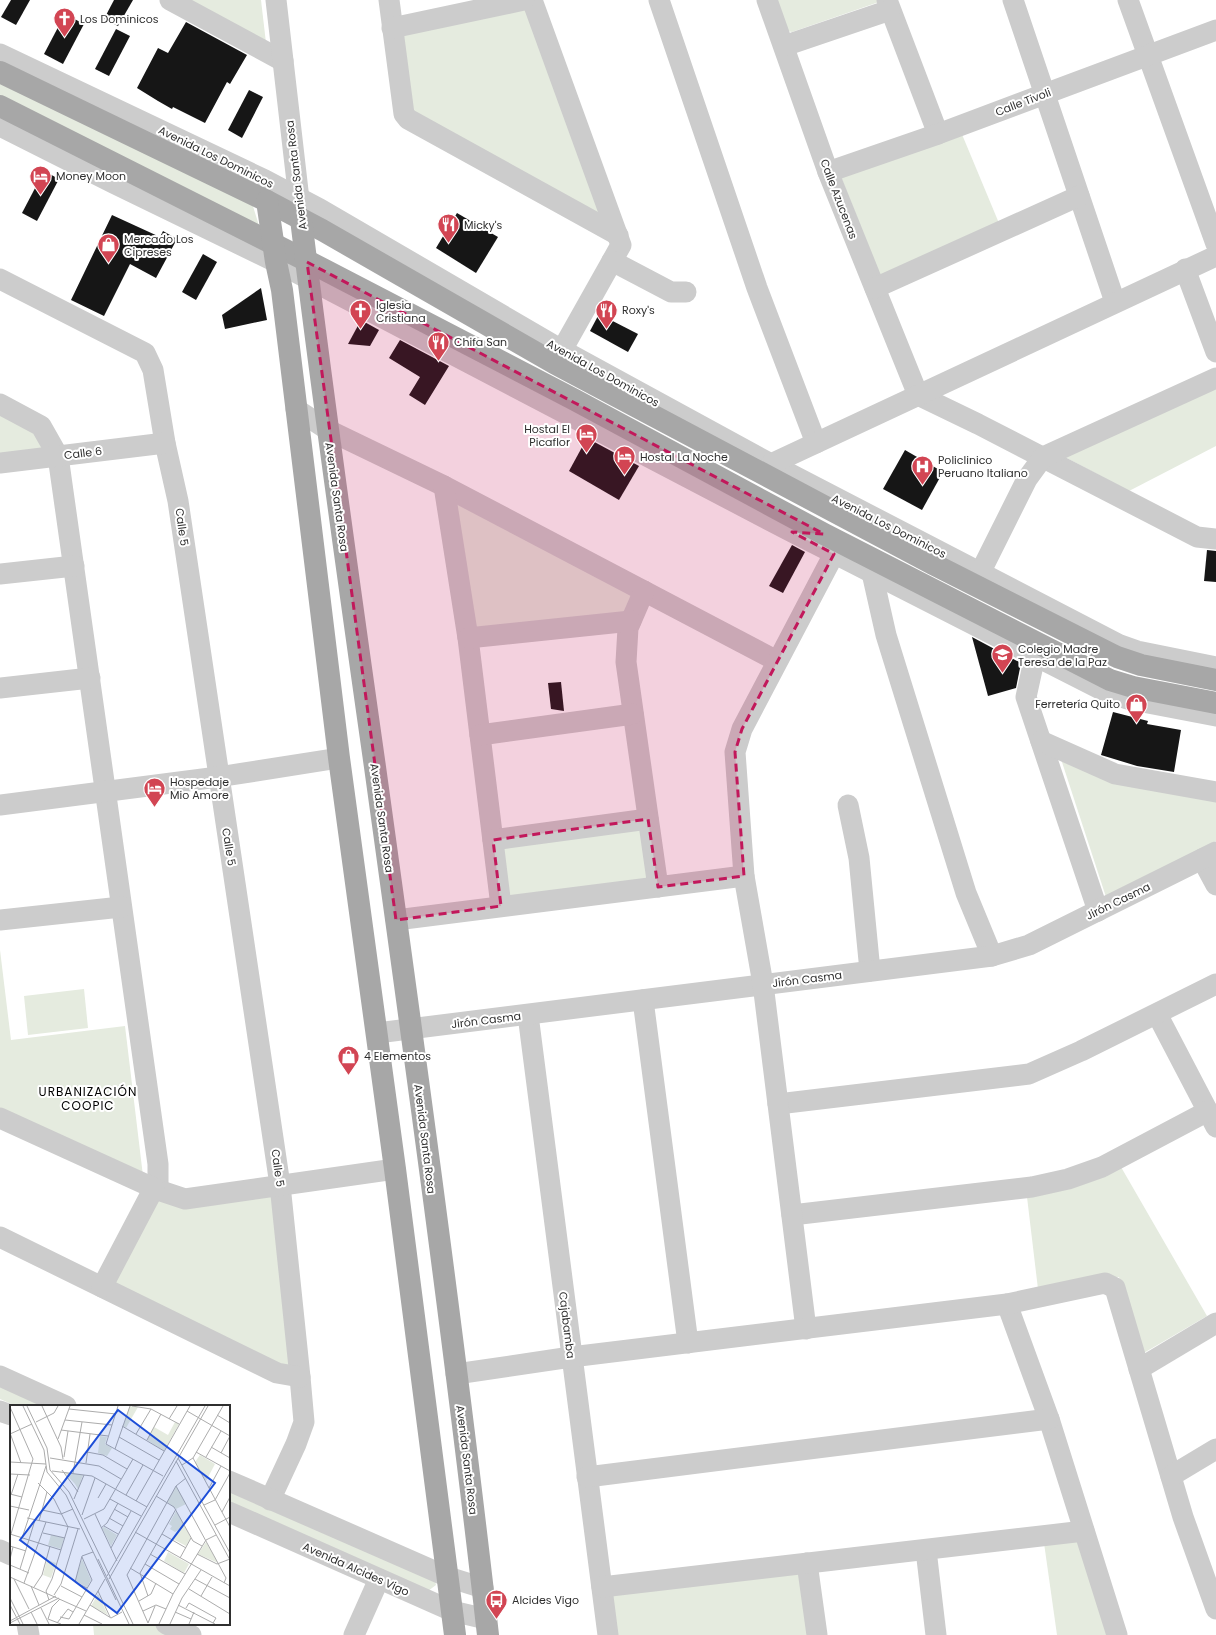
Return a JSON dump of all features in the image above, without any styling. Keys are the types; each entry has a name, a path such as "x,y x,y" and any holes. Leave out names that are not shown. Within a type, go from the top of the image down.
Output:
{"main road":[{"name":"Avenida Los Dominicos","path":"0,72 302,219 554,363 933,564 1125,661 1216,680"},
{"path":"0,106 308,271 323,269 575,400 824,534 1110,680 1213,707"},
{"path":"267,201 274,253 282,290 339,758 395,1169 455,1635"},
{"name":"Avenida Santa Rosa","path":"302,219 328,430 411,1030 487,1627"},
{"path":"792,532 824,534"},
{"path":"914,539 933,564"},
{"path":"1174,708 1213,707"}],"street":[{"path":"170,0 283,61"},
{"name":"Avenida Santa Rosa","path":"276,0 298,198 302,219"},
{"path":"389,0 404,114 408,119 618,235"},
{"path":"392,28 524,0"},
{"path":"532,0 621,245 562,350"},
{"path":"659,0 757,288 816,443"},
{"name":"Calle Azucenas","path":"767,0 828,172 918,395"},
{"path":"1013,0 1115,302"},
{"path":"1128,0 1216,244"},
{"path":"784,46 888,5 938,134"},
{"name":"Calle Tivoli","path":"828,172 938,134 1216,30"},
{"name":"Avenida Los Dominicos","path":"0,54 265,180 562,350 771,464 1128,648 1216,667"},
{"path":"0,126 113,183 274,253"},
{"path":"875,288 1079,196"},
{"path":"771,464 1185,269 1216,256"},
{"path":"612,261 671,292 686,292"},
{"path":"1185,269 1216,352"},
{"path":"308,271 792,532 1035,656 1109,693 1127,699 1174,708"},
{"name":"Calle 5","path":"0,279 145,353 153,370 165,442 178,501 280,1185 300,1377 304,1422 296,1444 270,1500"},
{"path":"980,573 1027,479 1043,457 1216,378"},
{"path":"918,395 1197,536 1216,539"},
{"path":"0,404 41,426 58,456 107,792 121,907 158,1164 156,1189 102,1287"},
{"path":"296,409 328,430 444,486 777,661"},
{"name":"Calle 6","path":"0,463 165,442"},
{"path":"444,486 468,638 501,906"},
{"path":"806,1328 763,984 744,876 734,752 742,729 834,554"},
{"path":"0,574 74,566"},
{"path":"872,573 886,635 966,893 992,956"},
{"path":"644,591 628,628 626,662 658,887"},
{"path":"468,638 631,621"},
{"path":"1035,656 1026,697 1098,911"},
{"path":"0,688 90,678"},
{"path":"480,735 634,714"},
{"path":"1041,741 1115,774 1216,792"},
{"path":"0,805 218,777 339,758"},
{"path":"848,805 859,858 870,971"},
{"path":"493,840 648,819"},
{"path":"1209,856 1216,885"},
{"name":"Jirón Casma","path":"377,1033 411,1030 992,956 1029,945 1209,856"},
{"path":"396,920 744,876"},
{"path":"0,920 121,907"},
{"path":"778,1104 1029,1074 1081,1051 1216,984"},
{"path":"643,1000 688,1343"},
{"path":"792,1215 1032,1187 1068,1179 1102,1167 1212,1119 1157,1014"},
{"name":"Cajabamba","path":"528,1015 571,1358 608,1635"},
{"path":"0,1118 156,1189 185,1199 395,1169"},
{"path":"0,1237 277,1372 300,1377"},
{"path":"456,1374 806,1328 1007,1304 1097,1284 1111,1285 1115,1288 1170,1476 1212,1585 1216,1609"},
{"path":"1007,1304 1049,1419 1117,1635"},
{"path":"1139,1369 1216,1323"},
{"path":"0,1376 64,1405"},
{"path":"0,1410 10,1415"},
{"path":"587,1477 1049,1419"},
{"path":"1170,1476 1216,1449"},
{"path":"230,1481 448,1577 483,1588"},
{"name":"Avenida Alcides Vigo","path":"230,1512 487,1627"},
{"path":"602,1587 1084,1531"},
{"path":"0,1550 10,1555"},
{"path":"926,1550 936,1635"},
{"path":"807,1563 817,1635"},
{"path":"354,1635 378,1579"},
{"path":"27,1625 29,1635"},
{"path":"168,1625 191,1635"}],"highlighted area":[{"path":"307,262 824,534 792,532 834,554 742,729 735,752 744,876 658,887 648,819 493,840 501,906 396,920"}],"shaded area":[{"path":"186,0 261,0 266,43"},
{"path":"776,0 878,0 879,2 792,32 787,31"},
{"path":"528,4 605,221 408,112 398,32"},
{"path":"0,79 252,203 260,229 0,97"},
{"path":"961,132 1001,228 883,283 841,177"},
{"path":"1216,385 1216,446 1129,491 1063,456"},
{"path":"0,411 34,429 44,448 0,454"},
{"path":"455,499 632,594 626,614 473,631"},
{"path":"1060,756 1216,798 1216,841 1106,897"},
{"path":"642,827 651,881 507,899 500,845"},
{"path":"0,950 11,1040 125,1026 143,1176 0,1110"},
{"path":"84,989 88,1028 28,1035 24,996"},
{"path":"1121,1167 1207,1316 1142,1354 1119,1277 1038,1289 1027,1197"},
{"path":"272,1190 297,1374 108,1285 156,1194"},
{"path":"0,1383 50,1405 14,1405 0,1399"},
{"path":"230,1485 434,1577 436,1585 428,1591 230,1502"},
{"path":"1080,1538 1110,1635 1057,1635 1044,1543"},
{"path":"807,1563 817,1635 608,1635 602,1587"},
{"path":"93,1625 156,1625 178,1635 94,1635"}],"building":[{"path":"11,0 30,0 16,25 1,17"},
{"path":"114,0 133,0 118,26 104,19"},
{"name":"Los Dominicos","path":"65,14 84,24 63,64 44,54"},
{"path":"186,22 247,55 230,84 227,82 205,123 173,107 172,109 137,88 158,48 168,53"},
{"path":"116,29 130,36 109,76 95,69"},
{"path":"249,90 263,97 242,138 228,130"},
{"name":"Money Moon","path":"44,171 59,179 37,221 22,213"},
{"path":"457,213 498,237 476,273 436,248"},
{"name":"Mercado Los Cipreses","path":"112,215 160,237 163,231 177,239 156,278 130,264 104,316 71,300"},
{"path":"203,254 217,262 196,300 182,292"},
{"path":"261,288 267,320 225,329 222,315"},
{"path":"599,314 638,334 628,352 590,331"},
{"path":"361,320 379,330 370,346 348,344"},
{"path":"400,340 449,366 425,405 409,395 420,377 389,358"},
{"path":"587,438 639,466 619,500 569,471"},
{"path":"905,450 943,472 922,510 883,489"},
{"path":"792,545 805,552 783,593 769,586"},
{"path":"1207,550 1216,551 1216,582 1204,581"},
{"name":"Colegio Madre Teresa de la Paz","path":"972,637 1021,663 1016,688 988,696"},
{"path":"561,682 564,711 551,709 548,683"},
{"path":"1113,712 1148,721 1147,724 1181,730 1174,772 1137,766 1101,755"}],"place":[{"name":"Los Dominicos","path":"64,38"},
{"name":"Money Moon","path":"40,196"},
{"name":"Micky's","path":"449,244"},
{"name":"Mercado Los Cipreses","path":"109,264"},
{"name":"Iglesia Cristiana","path":"361,330"},
{"name":"Roxy's","path":"607,330"},
{"name":"Chifa San","path":"438,362"},
{"name":"Hostal El Picaflor","path":"586,454"},
{"name":"Hostal La Noche","path":"624,476"},
{"name":"Policlinico Peruano Italiano","path":"923,486"},
{"name":"Colegio Madre Teresa de la Paz","path":"1002,674"},
{"name":"Ferretería Quito","path":"1136,724"},
{"name":"Hospedaje Mio Amore","path":"154,808"},
{"name":"4 Elementos","path":"349,1076"},
{"name":"Alcides Vigo","path":"496,1620"}],"district":[{"name":"URBANIZACIÓN COOPIC","path":"88,1098"}]}
